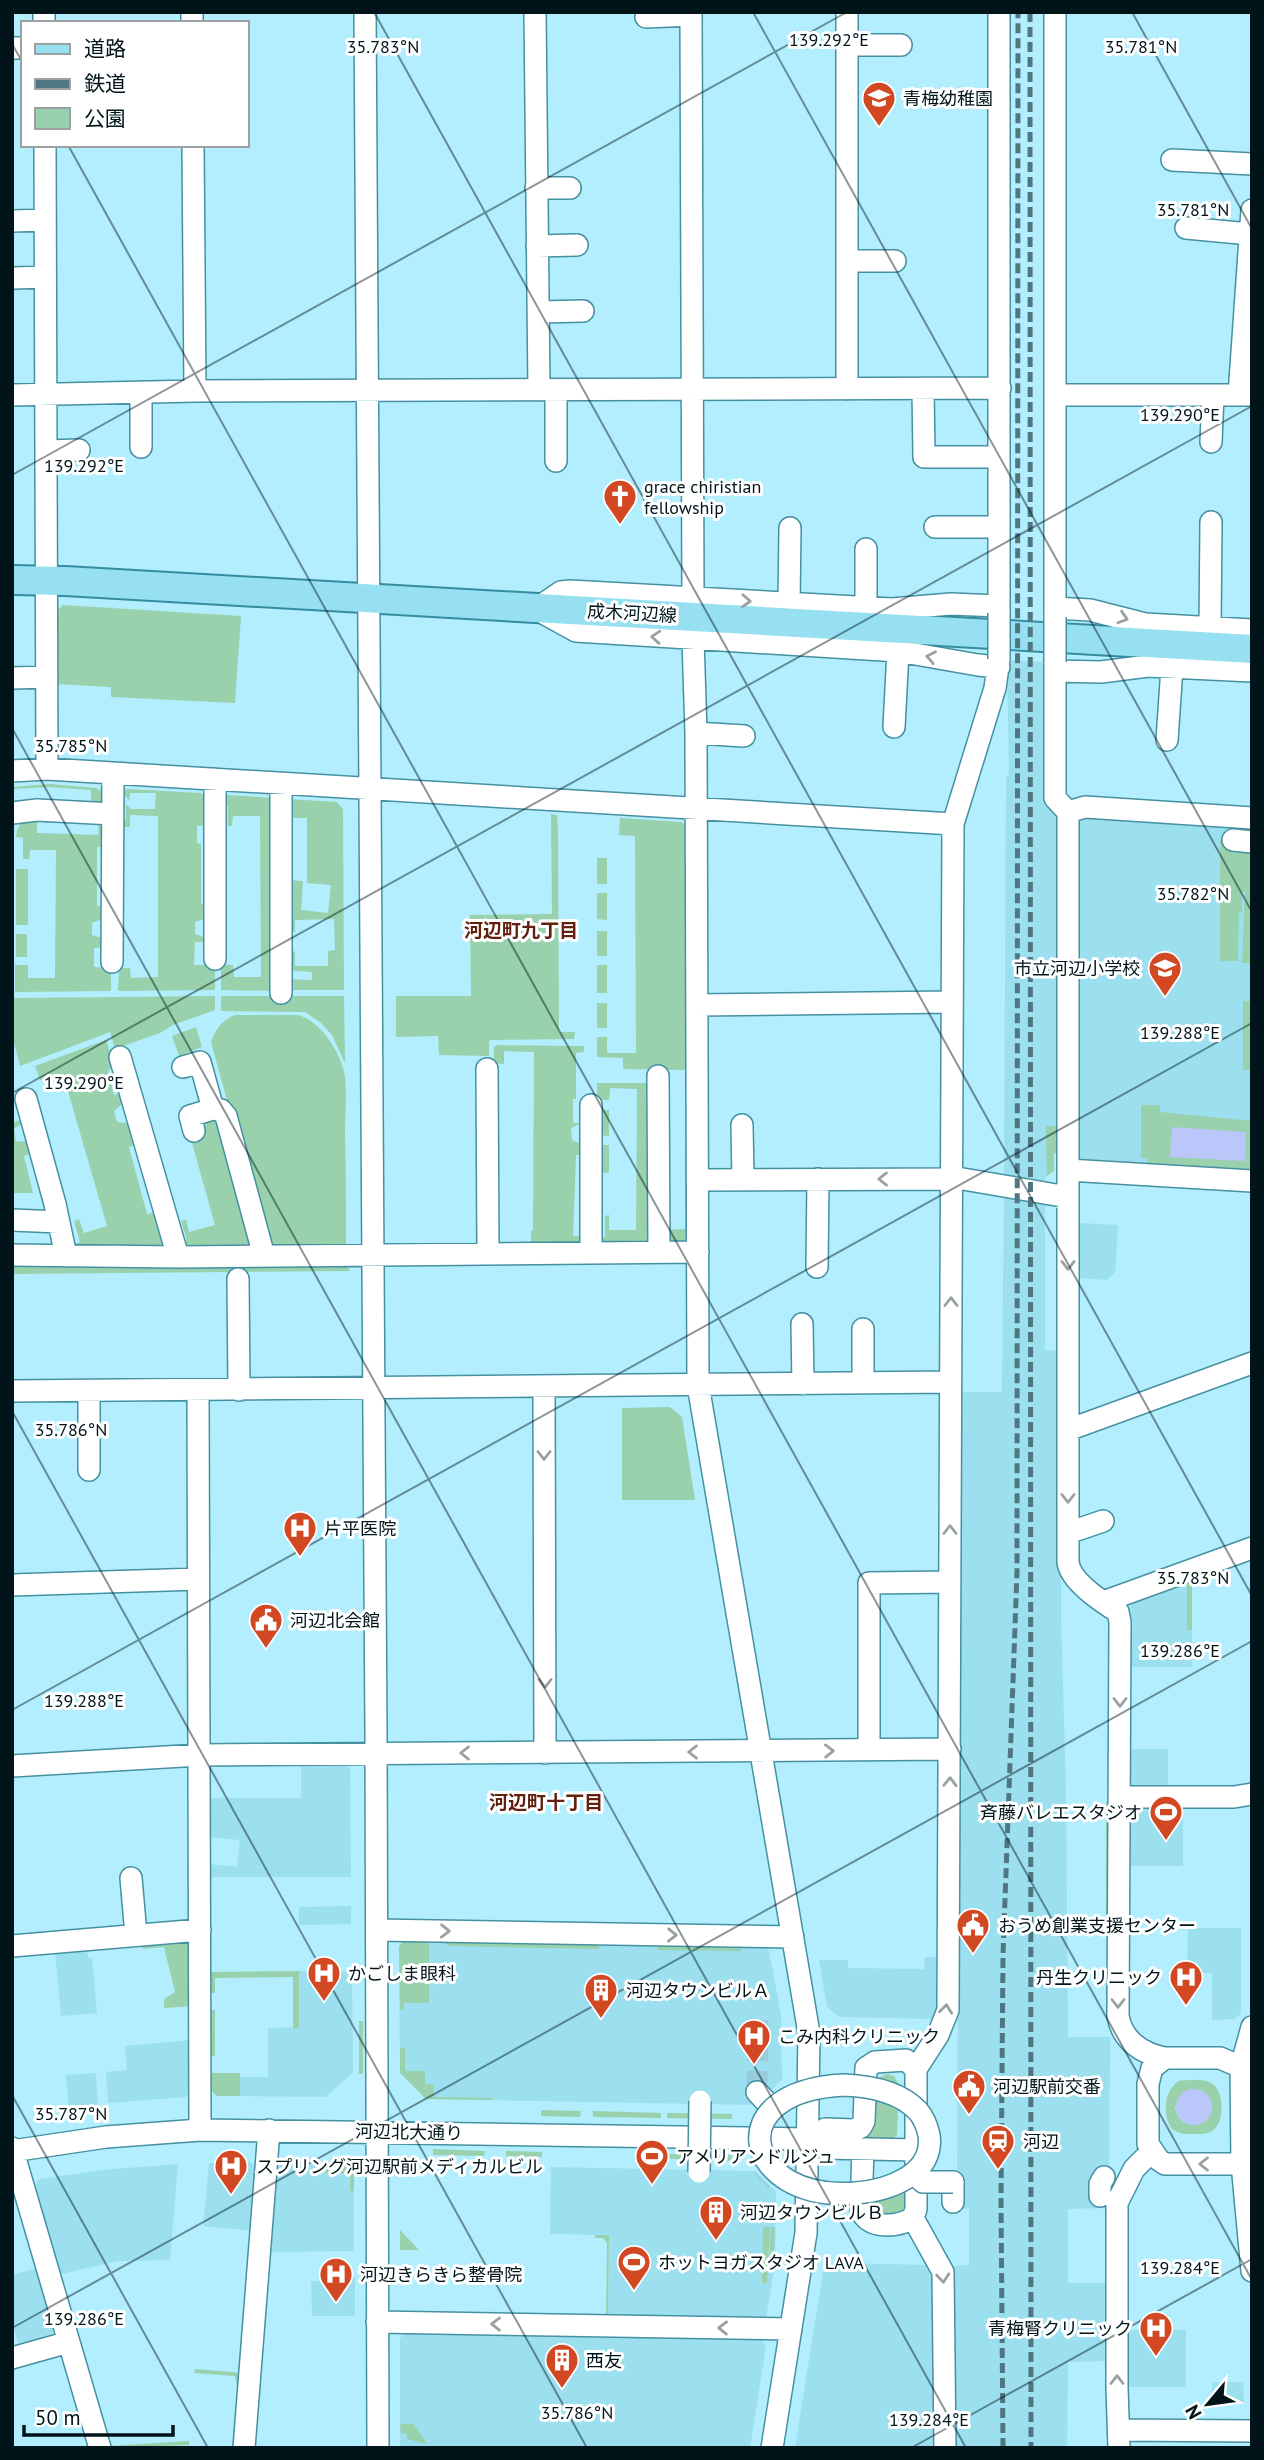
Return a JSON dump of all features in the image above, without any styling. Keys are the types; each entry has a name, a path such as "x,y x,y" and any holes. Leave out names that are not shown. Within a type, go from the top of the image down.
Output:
{"main road":[{"name":"成木河辺線","path":"12,580 1252,649"}],"street":[{"path":"365,12 378,2448"},
{"path":"535,12 538,312 556,461"},
{"path":"847,12 847,389"},
{"path":"863,2149 861,2210 864,2217 874,2224 904,2224 913,2218 916,2209 916,2069 935,2042 947,2015 953,824 995,688 999,663 999,12"},
{"path":"1055,12 1055,798 1068,812 1069,1570 1103,1602 1118,1612 1120,1622 1118,2016 1122,2029 1133,2043 1148,2054 1165,2058 1220,2058 1246,2067"},
{"path":"646,16 691,14 693,598"},
{"path":"847,46 901,45"},
{"path":"45,147 47,769"},
{"path":"193,147 195,391"},
{"path":"1172,160 1252,164"},
{"path":"536,188 570,188"},
{"path":"1055,395 1245,395 1252,210"},
{"path":"12,221 45,220"},
{"path":"1186,228 1250,234"},
{"path":"537,246 578,245"},
{"path":"847,261 895,261"},
{"path":"13,278 45,277"},
{"path":"538,312 583,311"},
{"path":"923,388 924,457 999,457"},
{"path":"12,395 195,391 999,388"},
{"path":"141,392 141,447"},
{"path":"1211,442 1213,395"},
{"path":"47,451 79,450"},
{"path":"1210,628 1211,522"},
{"path":"935,527 999,527"},
{"path":"789,603 790,528"},
{"path":"866,549 866,607"},
{"path":"999,609 951,604 892,609 570,591 561,592 536,609 576,631 898,651 978,665 999,663"},
{"path":"1055,612 1090,610 1145,624 1252,630"},
{"path":"693,639 698,1005 698,1385 809,2033 806,2233 772,2448"},
{"path":"894,727 898,651"},
{"path":"1055,667 1101,672 1120,671 1136,666 1252,671"},
{"path":"1167,740 1172,667"},
{"path":"12,678 46,677"},
{"path":"696,733 744,736"},
{"path":"12,771 47,769 953,824"},
{"path":"112,962 104,929 113,814 113,774"},
{"path":"215,779 207,928 215,959"},
{"path":"281,784 281,993"},
{"path":"1068,812 1085,807 1252,818"},
{"path":"12,813 37,810 113,814"},
{"path":"698,1005 952,1002"},
{"path":"120,1057 129,1113 178,1257"},
{"path":"183,1067 200,1062 213,1109"},
{"path":"487,1069 479,1101 488,1254"},
{"path":"658,1076 659,1252"},
{"path":"26,1099 27,1132 59,1222 66,1256"},
{"path":"591,1105 583,1134 592,1253"},
{"path":"194,1131 190,1116 213,1109 221,1110 226,1115 264,1256"},
{"path":"743,1125 743,1180"},
{"path":"1068,1170 1252,1181"},
{"path":"698,1180 951,1179 1010,1185 1041,1194 1068,1197"},
{"path":"817,1267 818,1180"},
{"path":"12,1220 59,1222"},
{"path":"12,1255 178,1257 698,1252"},
{"path":"238,1279 239,1390"},
{"path":"802,1324 803,1384"},
{"path":"863,1329 863,1383"},
{"path":"1069,1430 1252,1363"},
{"path":"12,1391 950,1382"},
{"path":"544,1387 545,1753"},
{"path":"89,1391 89,1470"},
{"path":"198,1391 201,2130"},
{"path":"1068,1534 1103,1521"},
{"path":"1103,1602 1252,1548"},
{"path":"12,1585 198,1579"},
{"path":"869,1750 869,1583 950,1582"},
{"path":"12,1766 200,1755 950,1749"},
{"path":"1120,1797 1234,1797 1252,1794"},
{"path":"131,1878 136,1935"},
{"path":"12,1946 200,1930"},
{"path":"377,1930 793,1937"},
{"path":"1252,2026 1246,2067 1242,2164 1249,2203 1252,2271"},
{"path":"1165,2058 1152,2068 1150,2074 1148,2144 1158,2160 1165,2164 1242,2164"},
{"path":"808,2139 825,2129 854,2130 864,2125 865,2072 871,2063 906,2060 916,2069"},
{"path":"830,2086 858,2086 896,2096 916,2109 924,2118 928,2129 928,2152 914,2173 882,2188 843,2194 804,2187 780,2176 767,2174 759,2137 765,2117 772,2108 793,2095 830,2086"},
{"path":"757,2092 772,2108"},
{"path":"699,2172 700,2101"},
{"name":"河辺北大通り","path":"12,2150 106,2137 201,2130 808,2139"},
{"path":"244,2448 269,2130"},
{"path":"808,2139 824,2148 915,2150"},
{"path":"12,2150 100,2448"},
{"path":"1152,2151 1142,2157 1117,2203 1119,2439 1252,2431"},
{"path":"914,2173 923,2182 953,2182 961,2196"},
{"path":"913,2218 943,2272 945,2448"},
{"path":"377,2322 791,2329"},
{"path":"12,2358 68,2342"}],"shaded area":[{"path":"1007,660 1045,662 1044,804 1060,821 1060,1149 1054,1154 1054,1171 1047,1176 1042,1186 1004,1178 1006,776 1009,776"},
{"name":"市立河辺小学校","path":"1084,816 1252,826 1252,1173 1085,1163 1078,1157 1078,823"},
{"path":"1172,1127 1246,1132 1245,1161 1170,1157"},
{"path":"1004,1189 1045,1200 1045,1350 1060,1351 1061,1617 1066,1790 1068,2037 1110,2037 1109,2208 1068,2209 1068,2283 1109,2283 1109,2361 1068,2362 1067,2448 955,2448 954,2266 969,2265 969,2209 957,2208 960,1392 1002,1392"},
{"path":"1078,1223 1118,1225 1115,1272 1107,1280 1078,1278"},
{"path":"1192,1580 1192,1667 1128,1667 1129,1608 1134,1601"},
{"path":"1128,1749 1168,1749 1168,1788 1135,1788 1128,1782"},
{"path":"301,1763 344,1763 350,1769 351,1877 208,1877 208,1864 237,1867 240,1840 208,1837 208,1798 301,1798"},
{"path":"1135,1805 1183,1806 1183,1866 1128,1866 1129,1812"},
{"path":"351,1906 351,1924 299,1925 299,1907"},
{"path":"1188,1928 1241,1928 1241,2013 1235,2019 1212,2020 1212,1973 1187,1973"},
{"name":"河辺タウンビルＡ","path":"405,1940 766,1946 781,2015 782,2080 756,2105 426,2099 400,2073 399,1946"},
{"path":"87,1948 88,1958 92,1958 97,2013 61,2016 55,1951"},
{"path":"925,1957 940,1957 940,2012 934,2019 839,2017 827,2007 819,1960 848,1960 848,1968 924,1969"},
{"path":"299,1971 352,1971 353,2072 326,2097 240,2096 240,2077 268,2077 268,2028 299,2027"},
{"path":"192,2040 192,2089 186,2097 108,2103 106,2072 127,2070 125,2046"},
{"path":"96,2073 98,2105 69,2109 66,2075"},
{"path":"1194,2089 1207,2094 1212,2107 1207,2120 1194,2125 1181,2120 1176,2107 1181,2094"},
{"name":"スプリング河辺駅前メディカルビル","path":"250,2161 257,2170 253,2231 203,2226 209,2163"},
{"path":"282,2162 344,2162 354,2173 354,2251 268,2252 274,2169"},
{"path":"178,2164 170,2260 118,2261 57,2275 32,2189 40,2179 102,2170"},
{"path":"551,2167 755,2171 776,2192 775,2262 766,2319 608,2317 609,2235 550,2234"},
{"path":"833,2263 930,2265 935,2271 936,2448 795,2448 823,2272"},
{"path":"37,2268 54,2329 50,2338 19,2346 12,2323 12,2275"},
{"path":"349,2277 355,2277 355,2316 312,2316 311,2281 348,2281"},
{"name":"青梅腎クリニック","path":"1127,2330 1186,2330 1186,2387 1126,2387"},
{"name":"西友","path":"406,2332 760,2338 766,2346 750,2448 400,2448 400,2338"},
{"path":"1212,2382 1243,2382 1244,2402 1212,2402"}],"green space":[{"path":"63,605 241,616 235,703 111,697 111,687 56,684 56,612"},
{"path":"50,784 96,788 107,794 102,804 91,807 91,790 49,787 12,789"},
{"path":"127,789 200,793 208,798 209,825 197,826 197,843 201,844 201,904 209,904 206,918 195,922 195,934 204,937 208,942 195,942 194,965 215,965 215,990 118,991 119,968 130,968 131,978 158,977 158,816 130,815 130,827 119,827 119,821 126,820 126,804 131,809 155,809 156,793 130,793 129,801 125,795 119,794"},
{"path":"228,795 273,798 276,991 221,990 221,965 233,965 234,977 261,977 260,816 233,816 232,826 228,826 228,806 221,805 221,798"},
{"path":"288,799 337,802 343,809 344,990 288,990 287,979 312,980 312,972 287,970 289,953 295,951 295,966 328,966 328,951 335,950 334,919 295,920 295,932 287,932 289,880 303,881 301,910 328,913 331,885 307,883 307,818 288,818"},
{"path":"551,814 557,815 558,830 559,1032 575,1032 574,1039 491,1040 489,1056 439,1055 438,1036 396,1037 396,996 471,996 470,915 552,914"},
{"path":"37,818 37,833 98,835 99,820 102,820 106,847 97,847 97,906 106,907 104,918 92,923 92,935 102,938 106,947 94,948 94,967 111,968 111,991 15,992 15,965 28,965 28,978 55,978 56,850 30,850 29,859 23,859 23,838 16,837 22,821"},
{"path":"620,818 681,822 687,827 687,1240 672,1243 666,1238 666,1230 685,1229 685,1070 623,1069 623,1058 597,1057 597,1037 607,1037 607,1053 636,1053 635,836 619,835"},
{"path":"1220,839 1252,849 1252,963 1242,963 1245,892 1242,892 1242,913 1239,913 1238,961 1220,961"},
{"path":"597,858 607,858 607,884 597,884"},
{"path":"16,869 28,869 28,925 16,925"},
{"path":"597,893 607,893 607,920 597,919"},
{"path":"597,931 607,931 607,956 597,956"},
{"path":"16,934 27,934 27,957 16,957"},
{"path":"597,965 607,965 607,993 597,993"},
{"path":"215,996 215,1010 173,1025 160,1033 115,1049 110,1032 20,1066 13,1039 14,998"},
{"path":"221,996 344,996 345,1063 332,1035 320,1022 305,1012 221,1011"},
{"path":"1250,997 1252,1070 1243,1070 1243,1001 1250,1001"},
{"path":"597,1003 607,1003 607,1028 597,1028"},
{"path":"235,1015 298,1015 306,1018 322,1031 340,1058 346,1091 346,1246 267,1246 211,1042 220,1026"},
{"path":"196,1027 202,1047 179,1056 172,1036"},
{"path":"106,1040 114,1066 108,1071 114,1095 124,1092 124,1102 114,1111 117,1122 126,1123 135,1129 139,1144 129,1147 147,1214 159,1212 166,1246 163,1247 74,1244 80,1242 74,1221 79,1219 84,1233 107,1226 63,1074 40,1080 35,1066"},
{"path":"584,1046 584,1052 576,1053 576,1099 573,1099 573,1123 582,1123 571,1128 572,1140 583,1145 586,1155 576,1155 573,1236 585,1236 581,1243 531,1244 534,1052 504,1051 504,1064 494,1063 494,1047"},
{"path":"597,1083 651,1083 651,1238 646,1243 602,1243 597,1238 605,1237 605,1216 609,1215 609,1230 636,1230 637,1089 610,1088 609,1100 597,1100"},
{"path":"1141,1105 1160,1105 1160,1112 1252,1121 1252,1173 1147,1167 1147,1158 1141,1158"},
{"path":"597,1110 609,1110 609,1136 597,1135"},
{"path":"12,1115 14,1122 23,1119 14,1129 16,1141 29,1142 34,1152 24,1156 33,1193 12,1193"},
{"path":"218,1117 255,1246 188,1247 181,1242 187,1240 181,1221 186,1220 189,1232 215,1225 190,1136 198,1123"},
{"path":"1046,1126 1060,1126 1060,1149 1054,1154 1054,1171 1047,1176"},
{"path":"598,1145 609,1145 609,1173 598,1172"},
{"path":"339,1264 349,1268 349,1271 12,1274 12,1265"},
{"path":"670,1407 682,1417 695,1500 622,1500 622,1408"},
{"path":"1192,1580 1192,1630 1187,1630 1187,1582"},
{"path":"1106,1802 1109,1802 1110,1916 1106,1917"},
{"path":"185,1940 192,1947 192,2006 164,2008 164,1999 175,1992 164,1947 142,1949 142,1943"},
{"path":"405,1940 425,1940 429,1945 429,2003 404,2003 404,2010 400,2010 399,1946"},
{"path":"444,1941 599,1943 599,1949 452,1946"},
{"path":"658,1944 741,1946 741,1951 658,1950"},
{"path":"299,1971 299,2028 293,2028 293,1977 215,1978 215,1993 209,1993 209,1972"},
{"path":"209,2010 215,2010 215,2056 209,2056"},
{"path":"359,2021 363,2021 363,2074 359,2074"},
{"path":"400,2048 405,2048 405,2071 425,2071 425,2084 434,2085 433,2097 493,2100 426,2099 400,2073"},
{"path":"209,2073 240,2073 240,2096 217,2096 209,2089"},
{"path":"888,2074 894,2076 899,2085 897,2135 891,2141 842,2138 863,2138 871,2134 876,2123 877,2082 880,2077"},
{"path":"1200,2080 1208,2081 1216,2087 1222,2107 1219,2121 1212,2131 1185,2134 1171,2128 1166,2116 1166,2102 1174,2085 1179,2081","holes":["1194,2089 1205,2094 1211,2110 1208,2117 1192,2125 1181,2120 1175,2108"]},
{"path":"541,2110 581,2111 580,2117 541,2116"},
{"path":"593,2111 661,2113 661,2118 593,2117"},
{"path":"667,2113 732,2114 732,2119 667,2118"},
{"path":"433,2149 485,2151 484,2156 433,2155"},
{"path":"506,2151 542,2152 542,2157 506,2156"},
{"path":"670,2154 732,2155 731,2161 670,2159"},
{"path":"326,2162 344,2162 354,2173 354,2191 350,2191 350,2177 347,2173 326,2174"},
{"path":"902,2187 904,2207 901,2213 877,2214 871,2208 872,2191"},
{"path":"763,2227 770,2227 767,2283 762,2283"},
{"path":"771,2227 775,2227 773,2271 769,2271"},
{"path":"400,2230 419,2250 400,2250"},
{"path":"595,2235 609,2235 608,2317 607,2243 603,2238 595,2238"},
{"path":"195,2369 242,2373 240,2394 235,2376 194,2373"},
{"path":"400,2424 414,2424 427,2444 407,2439 407,2434 401,2433"},
{"path":"189,2441 189,2445 108,2448 110,2446"}],"tunnel":[{"path":"757,2092 758,2020"}],"railway":[{"path":"1003,2448 1003,1955 1017,1572 1018,12"},
{"path":"1030,12 1031,2448"}],"place":[{"name":"青梅幼稚園","path":"879,128"},
{"name":"grace chiristian fellowship","path":"620,526"},
{"name":"市立河辺小学校","path":"1165,998"},
{"name":"片平医院","path":"300,1558"},
{"name":"河辺北会館","path":"266,1650"},
{"name":"斉藤バレエスタジオ","path":"1166,1842"},
{"name":"おうめ創業支援センター","path":"973,1955"},
{"name":"かごしま眼科","path":"324,2003"},
{"name":"丹生クリニック","path":"1186,2007"},
{"name":"河辺タウンビルＡ","path":"601,2020"},
{"name":"こみ内科クリニック","path":"754,2066"},
{"name":"河辺駅前交番","path":"969,2116"},
{"name":"河辺","path":"998,2171"},
{"name":"アメリアンドルジュ","path":"652,2186"},
{"name":"スプリング河辺駅前メディカルビル","path":"231,2196"},
{"name":"河辺タウンビルＢ","path":"716,2242"},
{"name":"ホットヨガスタジオ LAVA","path":"634,2292"},
{"name":"河辺きらきら整骨院","path":"336,2304"},
{"name":"青梅腎クリニック","path":"1156,2358"},
{"name":"西友","path":"562,2390"}],"district":[{"name":"河辺町九丁目","path":"521,930"},
{"name":"河辺町十丁目","path":"546,1802"}]}
